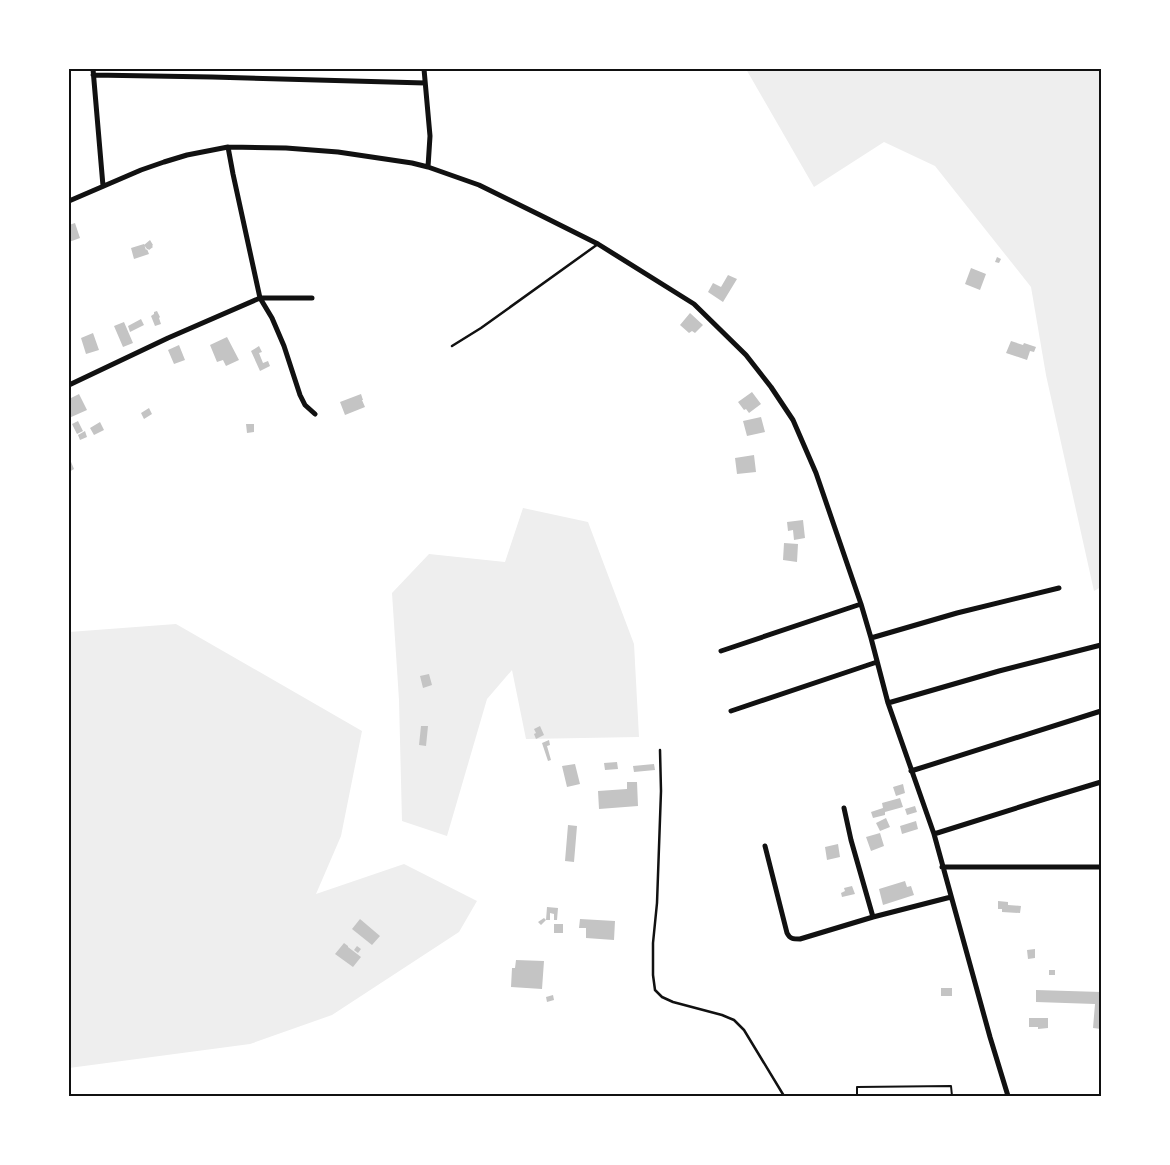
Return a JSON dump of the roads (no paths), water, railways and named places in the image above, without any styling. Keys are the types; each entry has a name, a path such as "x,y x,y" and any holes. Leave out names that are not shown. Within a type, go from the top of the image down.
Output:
{"street":[{"path":"92,69 103,186"},
{"path":"424,69 430,136 428,167"},
{"path":"93,75 425,83"},
{"path":"228,147 260,298 272,318 284,346 300,395 305,405 315,414"},
{"path":"69,201 164,162 187,155 228,147 286,148 338,152 412,163 479,185 598,244 694,304 746,355 771,387 793,420 816,472 861,604 888,703 934,834 1008,1096"},
{"path":"69,385 168,338 260,298 312,298"},
{"path":"871,638 957,613 1059,588"},
{"path":"722,651 861,604"},
{"path":"888,703 999,671 1101,645"},
{"path":"731,711 877,662"},
{"path":"911,770 1101,711"},
{"path":"934,834 1101,782"},
{"path":"844,808 873,917"},
{"path":"765,846 786,933 788,937 794,939 800,939 873,917 951,897"},
{"path":"942,867 1101,867"}],"lane":[{"path":"452,346 481,328 598,244"},
{"path":"660,750 661,791 657,903 653,943 655,990 662,997 673,1002 722,1015 739,1024 784,1096"}]}
